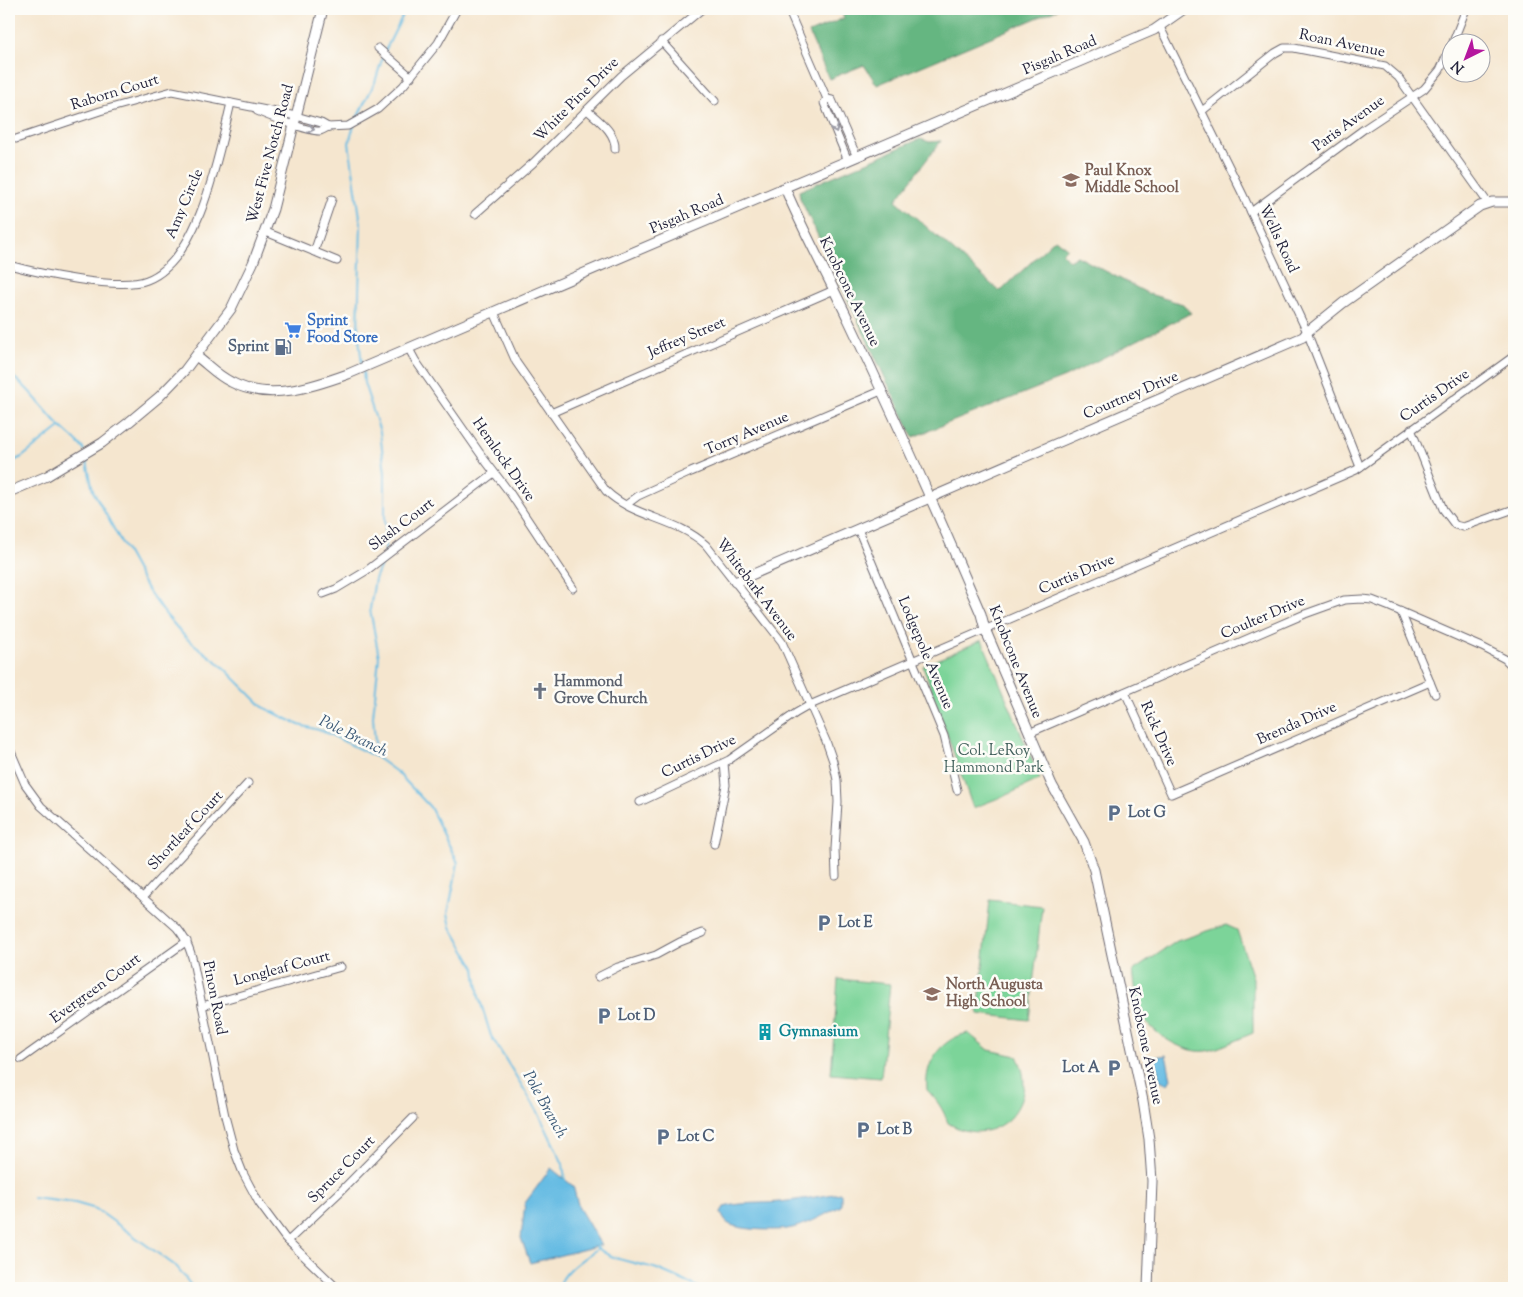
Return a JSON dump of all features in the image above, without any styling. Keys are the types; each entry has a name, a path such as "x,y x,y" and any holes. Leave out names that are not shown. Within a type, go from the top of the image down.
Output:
{"street":[{"name":"West Five Notch Road","path":"9,492 48,476 102,442 159,397 196,356 231,309 266,232 323,9"},
{"path":"378,48 411,78 438,43 457,9"},
{"name":"White Pine Drive","path":"474,214 533,163 621,76 702,9"},
{"path":"788,9 827,99 832,100 857,157"},
{"name":"Pisgah Road","path":"196,356 233,384 253,390 278,391 304,388 321,383 409,349 1145,35 1160,27 1184,9"},
{"path":"1457,32 1466,9"},
{"name":"Wells Road","path":"1160,27 1251,212 1307,332 1360,467"},
{"path":"661,41 715,101"},
{"name":"Roan Avenue","path":"1202,111 1274,53 1289,47 1385,66 1393,72 1488,203"},
{"name":"Paris Avenue","path":"1251,212 1411,96 1424,89 1440,70"},
{"name":"Raborn Court","path":"16,139 100,111 166,92 178,91 253,108 294,120 320,123 328,127 348,126 370,115 411,78"},
{"path":"827,99 824,103 848,161"},
{"name":"Amy Circle","path":"9,264 41,273 102,282 137,283 160,274 177,257 190,235 207,196 231,103"},
{"path":"587,110 611,134 615,141 615,149"},
{"name":"Knobcone Avenue","path":"785,188 797,218 834,290 931,497 1029,733 1052,785 1084,842 1094,870 1143,1101 1149,1139 1152,1181 1148,1288"},
{"path":"314,252 332,199"},
{"name":"Courtney Drive","path":"735,582 1303,337 1343,303 1480,206 1498,201 1514,202"},
{"path":"266,232 337,262"},
{"name":"Jeffrey Street","path":"551,413 834,290"},
{"name":"Whitebark Avenue","path":"494,312 516,362 606,491 626,506 674,524 697,537 706,545 782,642 833,761 837,780 838,802 835,849 836,876"},
{"name":"Hemlock Drive","path":"409,349 573,588"},
{"name":"Curtis Drive","path":"640,802 724,763 743,752 810,705 1295,497 1360,467 1514,356"},
{"name":"Torry Avenue","path":"626,506 638,496 881,391"},
{"path":"1411,429 1443,509 1455,525 1463,527 1514,509"},
{"name":"Slash Court","path":"323,594 336,589 366,571 494,473"},
{"name":"Lodgepole Avenue","path":"858,529 944,736 957,790"},
{"name":"Coulter Drive","path":"1029,733 1335,602 1362,599 1381,603 1512,661"},
{"path":"1401,612 1435,694"},
{"path":"1512,661 1514,668"},
{"name":"Brenda Drive","path":"1167,787 1171,794 1430,682"},
{"name":"Rick Drive","path":"1125,692 1167,787"},
{"name":"Pinon Road","path":"9,747 25,784 41,806 177,928 187,941 196,971 225,1116 238,1161 260,1203 288,1241 337,1288"},
{"path":"714,844 726,785 724,763"},
{"name":"Shortleaf Court","path":"143,897 248,783"},
{"path":"598,978 618,967 656,955 680,942 703,933"},
{"name":"Evergreen Court","path":"21,1059 187,941"},
{"name":"Longleaf Court","path":"202,1006 341,967"},
{"name":"Spruce Court","path":"288,1241 339,1193 413,1118"}],"green space":[{"path":"840,9 1058,9 877,85 864,65 829,79 809,33 844,18"},
{"path":"920,139 930,142 941,141 896,200 999,291 1055,239 1067,248 1062,253 1069,261 1077,256 1149,294 1183,304 1191,313 1065,377 913,437 800,198 799,191"},
{"name":"Col. LeRoy Hammond Park","path":"982,640 1040,779 973,808 923,666"},
{"path":"990,900 1042,906 1029,1020 978,1014"},
{"path":"1226,925 1237,930 1253,978 1253,1033 1211,1050 1192,1050 1181,1047 1161,1036 1146,1021 1138,1003 1133,971 1177,941"},
{"path":"838,979 890,984 881,1078 831,1074"},
{"path":"968,1033 989,1050 1017,1056 1023,1074 1023,1091 1018,1106 1009,1118 997,1127 982,1132 965,1130 948,1123 934,1097 927,1090 928,1070 936,1053 950,1040"}],"water":[{"path":"1166,1055 1171,1079 1168,1084 1160,1080 1155,1057"},
{"path":"551,1168 573,1186 579,1208 601,1245 530,1263 521,1238 525,1203"},
{"path":"841,1193 841,1206 794,1228 758,1230 741,1228 726,1222 721,1212 724,1207 731,1205 772,1203"}],"waterway":[{"path":"385,51 406,9"},
{"path":"357,118 375,82 383,56"},
{"path":"354,125 349,143 361,224 358,329 362,365"},
{"path":"363,370 364,383 380,432 385,473 385,552"},
{"name":"Pole Branch","path":"9,374 29,391 84,450"},
{"path":"9,463 22,457 60,427"},
{"name":"Pole Branch","path":"86,457 93,491 147,589 186,638 221,665 263,707 299,725 323,731 376,757 398,773 430,807 458,863 448,913 451,927 475,968 479,997 491,1036 537,1110 563,1164 565,1181"},
{"path":"376,756 373,717 379,657 370,609 375,579 382,562"},
{"path":"33,1198 75,1203 96,1209 177,1267 193,1288"},
{"name":"Pole Branch","path":"596,1246 609,1255 657,1269 700,1288"},
{"path":"558,1288 565,1275 598,1248"},
{"name":"Pole Branch","path":"809,1288 831,1288"}],"place":[{"name":"Paul Knox Middle School","path":"1071,180"},
{"name":"Sprint Food Store","path":"293,330"},
{"name":"Sprint","path":"283,347"},
{"name":"Hammond Grove Church","path":"540,691"},
{"name":"Lot G","path":"1114,813"},
{"name":"Lot E","path":"824,923"},
{"name":"North Augusta High School","path":"932,994"},
{"name":"Lot D","path":"604,1016"},
{"name":"Gymnasium","path":"765,1032"},
{"name":"Lot A","path":"1114,1068"},
{"name":"Lot B","path":"863,1130"},
{"name":"Lot C","path":"663,1137"}]}
